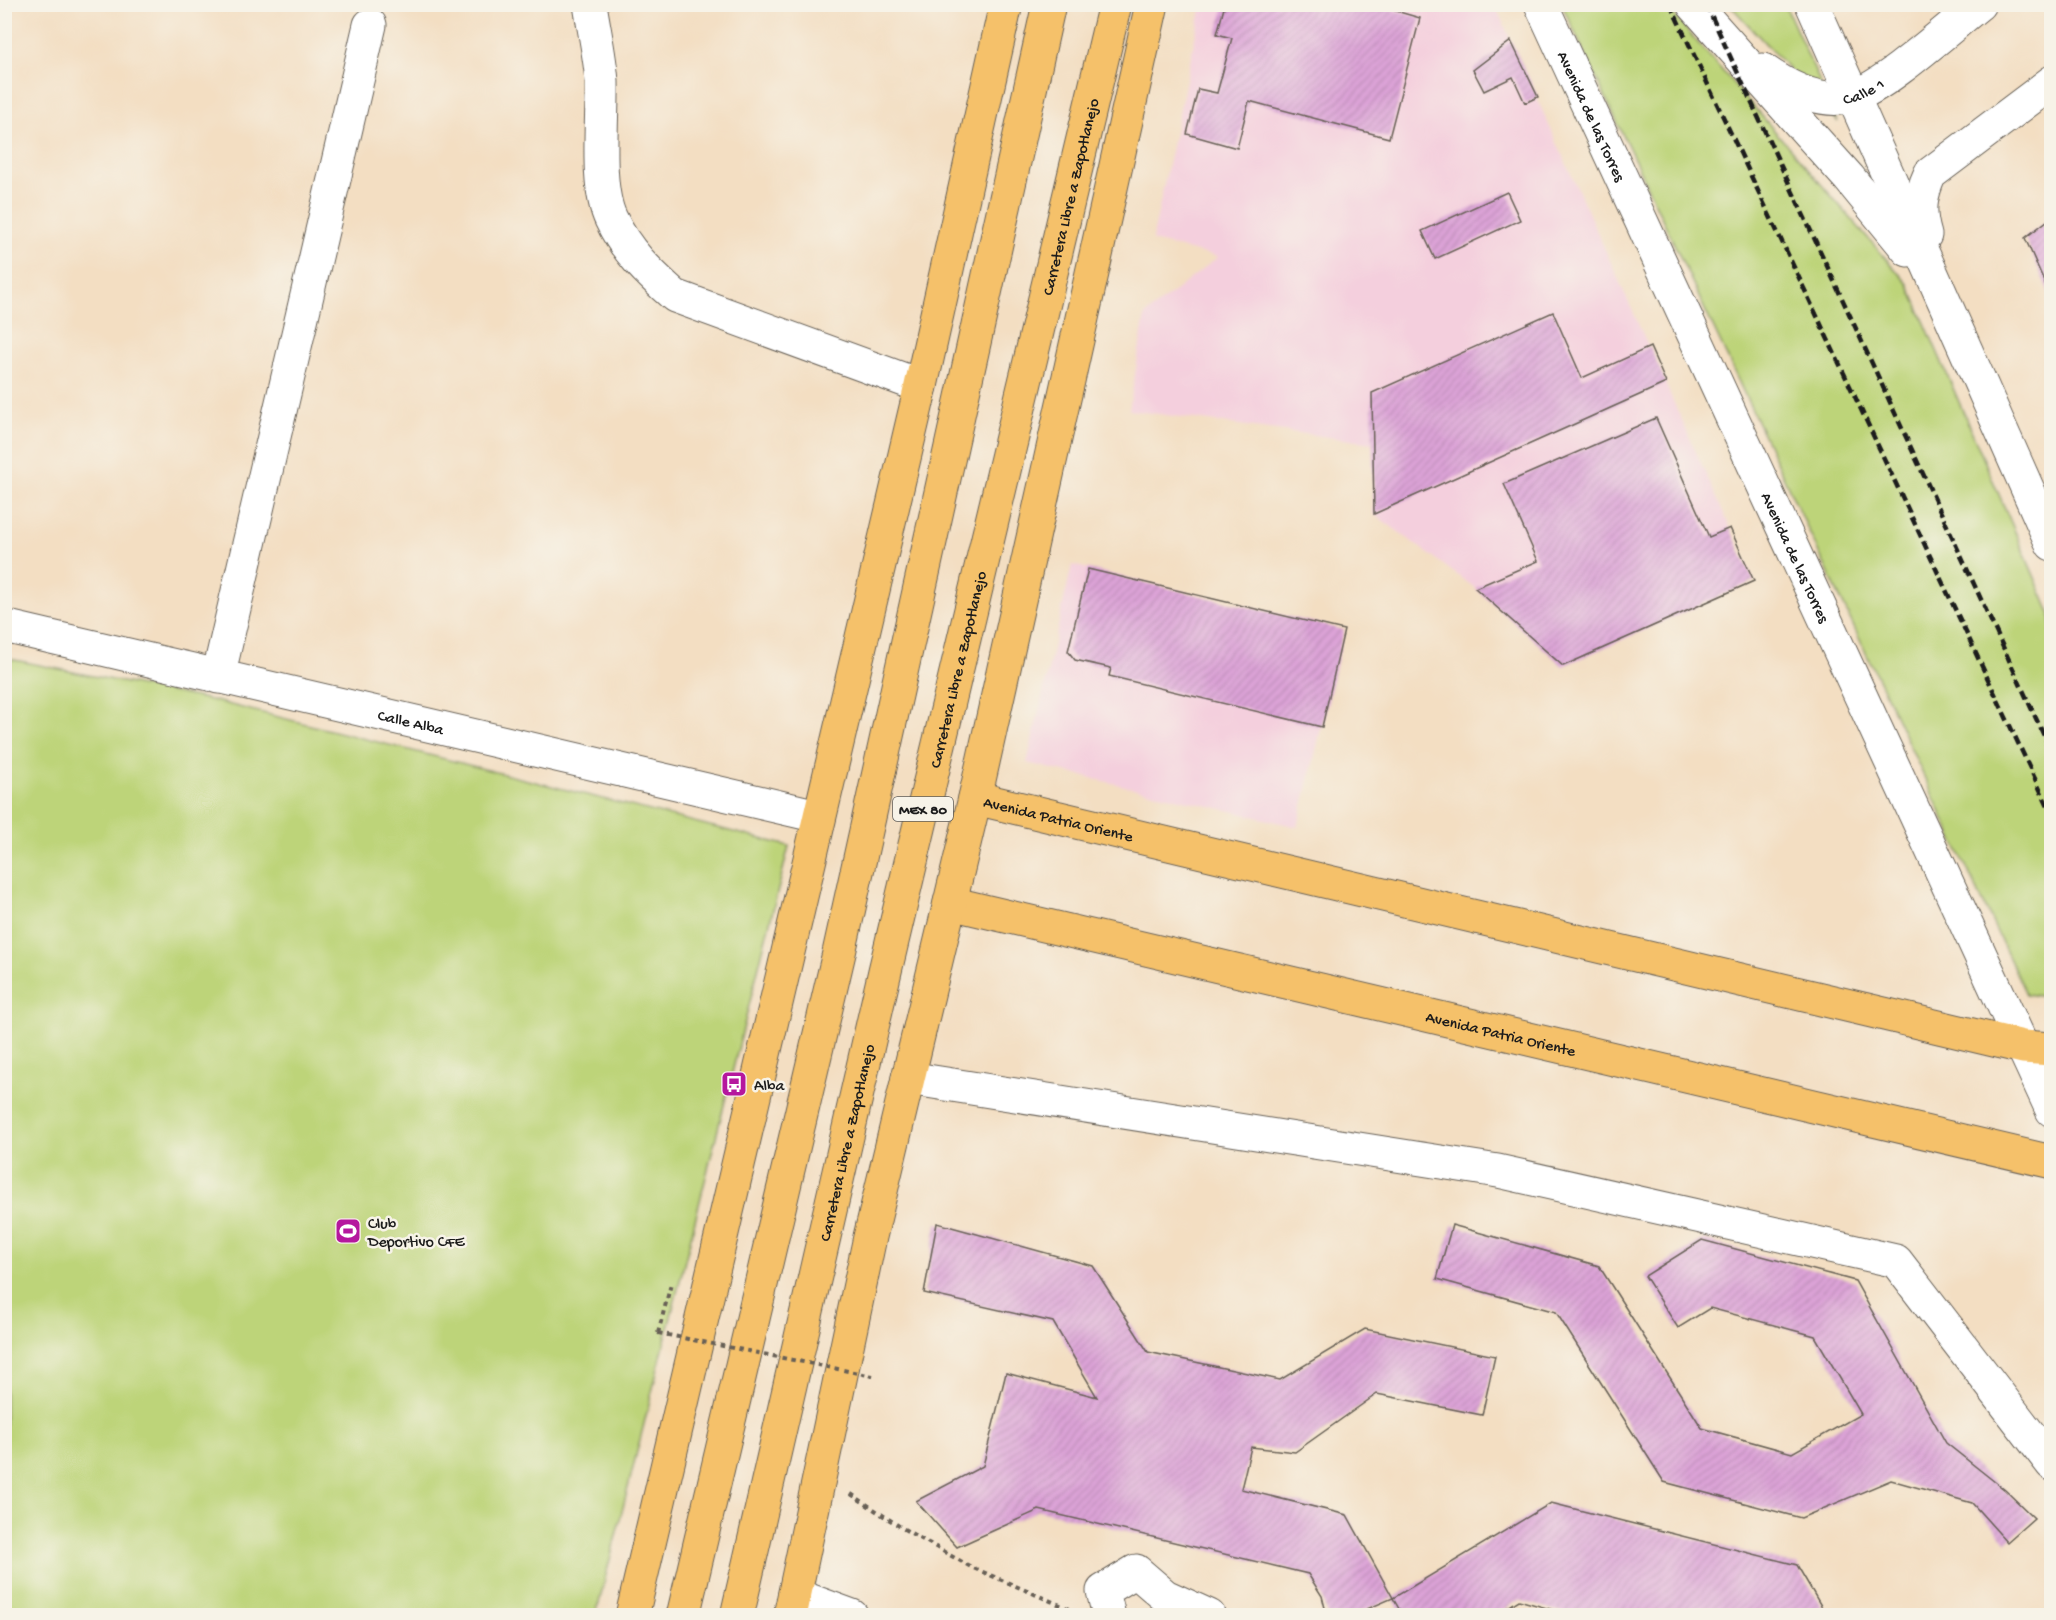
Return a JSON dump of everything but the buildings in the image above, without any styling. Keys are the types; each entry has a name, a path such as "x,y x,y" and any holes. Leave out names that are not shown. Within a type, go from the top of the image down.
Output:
{"main road":[{"path":"632,1616 818,816 921,386 1006,4"},
{"name":"MEX 80","path":"683,1616 839,953 1049,4"},
{"name":"Carretera Libre a Zapotlanejo","path":"737,1616 887,959 1116,4"},
{"path":"803,1607 805,1536 820,1477 870,1238 975,798 1152,4"},
{"name":"Avenida Patria Oriente","path":"975,798 2037,1048"},
{"name":"Avenida Patria Oriente","path":"950,903 2052,1162"}],"street":[{"path":"591,4 602,79 603,191 609,217 624,243 643,268 675,296 921,386"},
{"name":"Avenida de las Torres","path":"1540,4 2037,1048 2052,1110"},
{"path":"1693,4 1878,211 1941,292"},
{"path":"1812,4 2052,544"},
{"name":"Calle 1","path":"1732,48 1789,88 1824,97 1853,96 1883,79 1979,4"},
{"path":"218,677 370,25"},
{"path":"1941,292 1920,218 1921,194 1930,174 2052,82"},
{"name":"Calle Alba","path":"4,626 818,816"},
{"path":"908,1078 1498,1171 1896,1261 2052,1464"},
{"path":"1109,1616 1103,1591 1136,1571 1161,1606 1209,1616"},
{"path":"803,1607 852,1616"}],"path":[{"path":"658,1333 873,1376"},
{"path":"849,1492 902,1528 970,1567 1073,1611"}],"shaded area":[{"path":"1202,5 1495,5 1754,581 1563,666 1475,588 1374,514 1372,443 1129,410 1145,315 1218,257 1152,241"},
{"path":"1072,565 1344,630 1298,827 1027,763"}],"green space":[{"path":"1562,5 1665,5 1908,284 2051,615 2051,998 2026,994"},
{"path":"1730,5 1785,5 1838,122"},
{"name":"Club Deportivo CFE","path":"5,658 215,701 789,846 596,1615 5,1615"}],"railway":[{"path":"1670,4 2052,815"},
{"path":"1706,4 2052,753"}],"place":[{"name":"Alba","path":"734,1084"},
{"name":"Club Deportivo CFE","path":"348,1231"}]}
